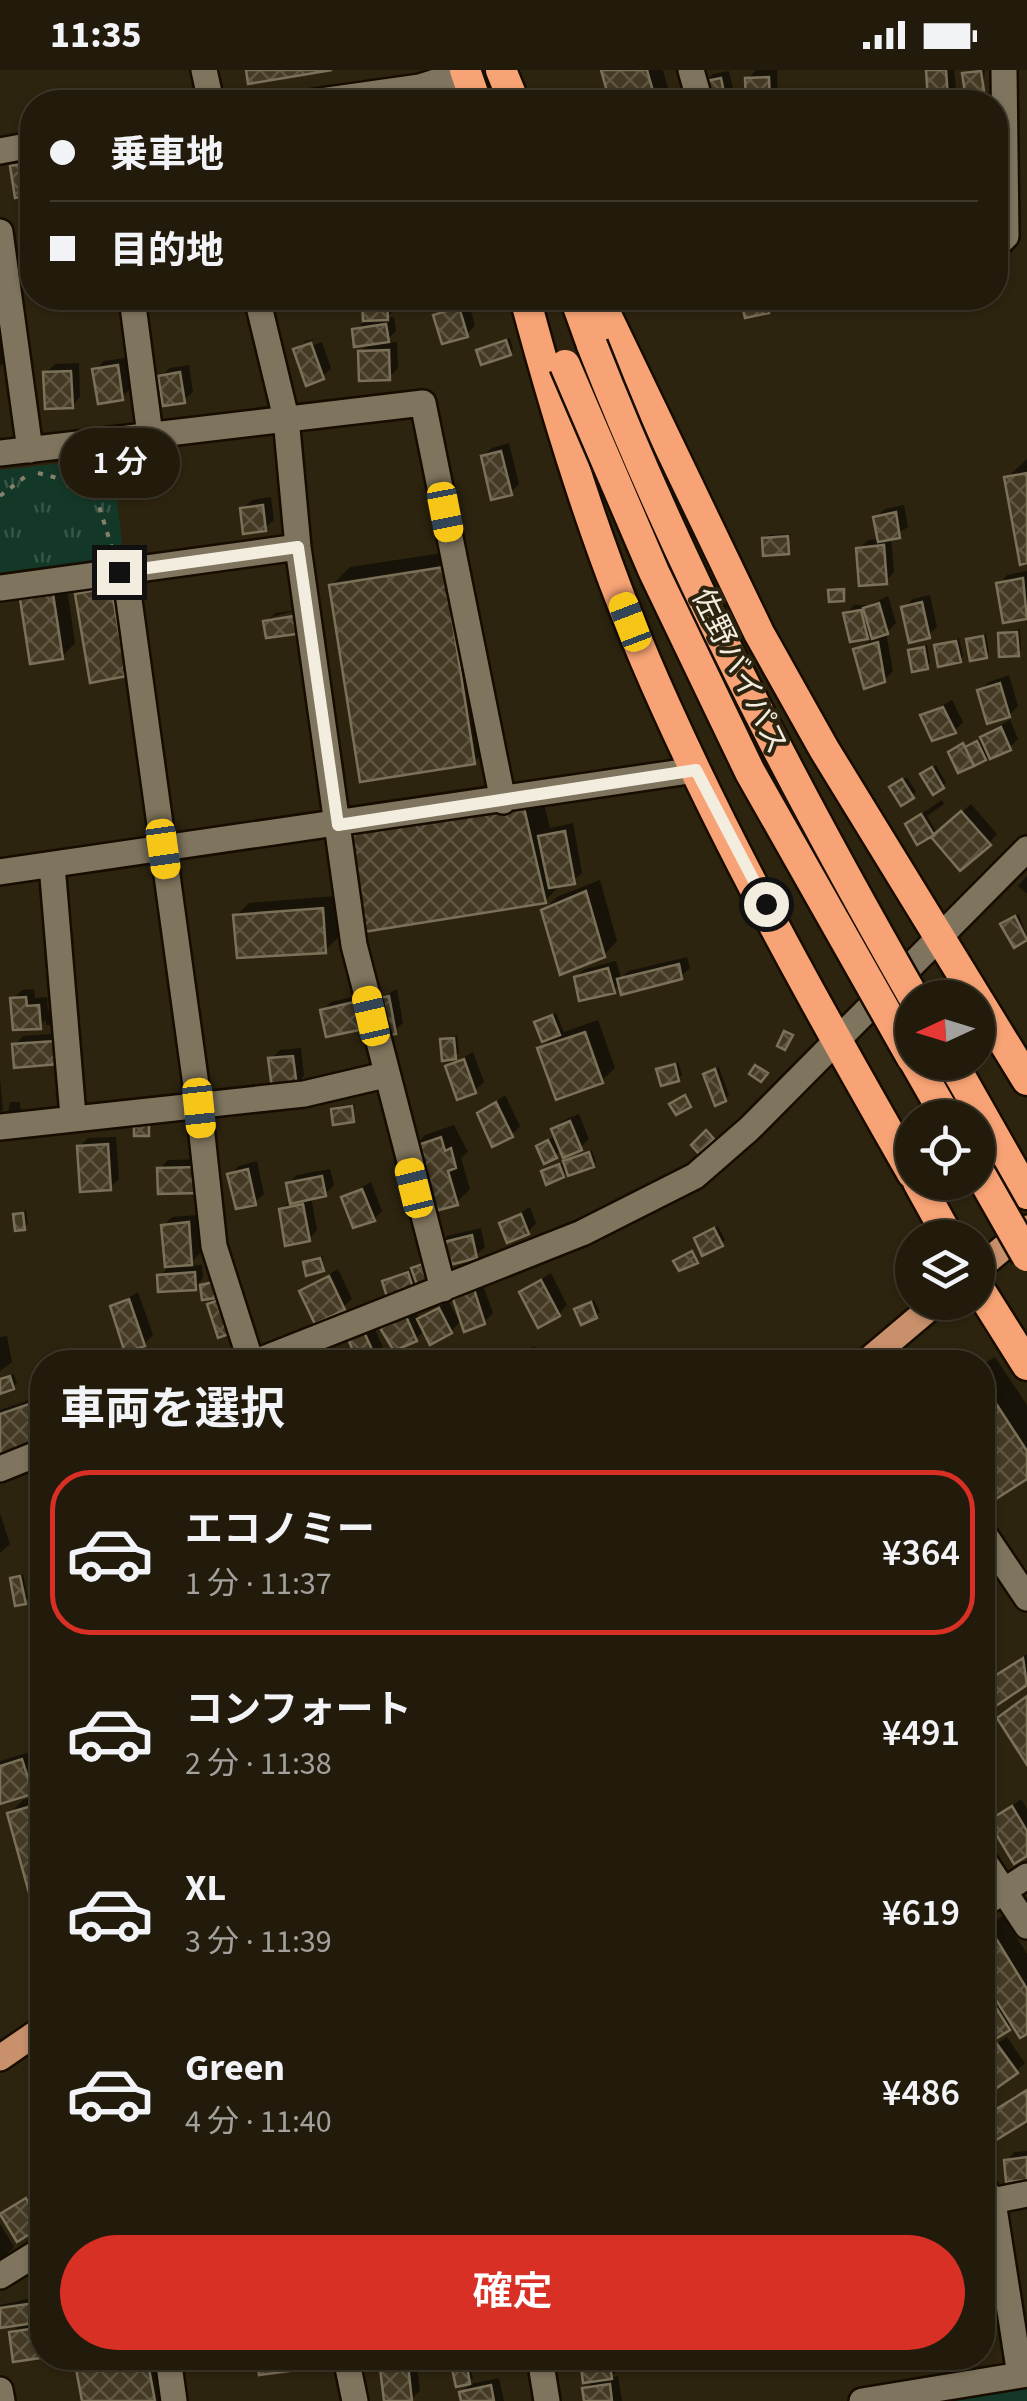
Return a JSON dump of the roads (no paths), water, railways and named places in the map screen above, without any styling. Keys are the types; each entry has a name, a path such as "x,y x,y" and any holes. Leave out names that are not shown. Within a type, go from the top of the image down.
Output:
{"highway":[{"path":"528,310 563,437 596,534 696,770 836,1040 895,1143"},
{"name":"佐野バイパス","path":"546,310 565,365 654,572 750,772 895,1027"},
{"name":"佐野バイパス","path":"579,310 632,448 776,750 904,980"},
{"path":"604,310 759,633 824,749 1027,1080"},
{"path":"962,1080 1027,1194"},
{"path":"995,1200 1027,1256"},
{"path":"995,1314 1027,1366"}],"main road":[{"path":"995,1255 1027,1228"},
{"path":"880,1350 916,1320"},
{"path":"0,2058 30,2037"}],"street":[{"path":"399,90 465,71"},
{"path":"0,232 30,450"},
{"path":"134,310 150,436"},
{"path":"260,310 286,418 298,547 354,945 443,1289"},
{"path":"0,454 423,404 503,801"},
{"path":"0,588 298,547"},
{"path":"122,571 199,1108 214,1246 250,1350"},
{"path":"0,872 696,770"},
{"path":"285,1350 582,1233 695,1176 749,1130 1027,850"},
{"path":"52,865 73,1116"},
{"path":"0,1126 73,1116 199,1108 304,1094 385,1075"},
{"path":"0,1469 30,1457"},
{"path":"995,1550 1027,1598"},
{"path":"995,1897 1027,1876"},
{"path":"995,1900 1027,1926"},
{"path":"995,2196 1027,2194"},
{"path":"862,2401 1024,2374 995,2238"},
{"path":"0,2276 30,2257"},
{"path":"170,2370 174,2401"},
{"path":"349,2370 355,2401"},
{"path":"542,2370 547,2401"},
{"path":"0,2390 2,2401"}]}
